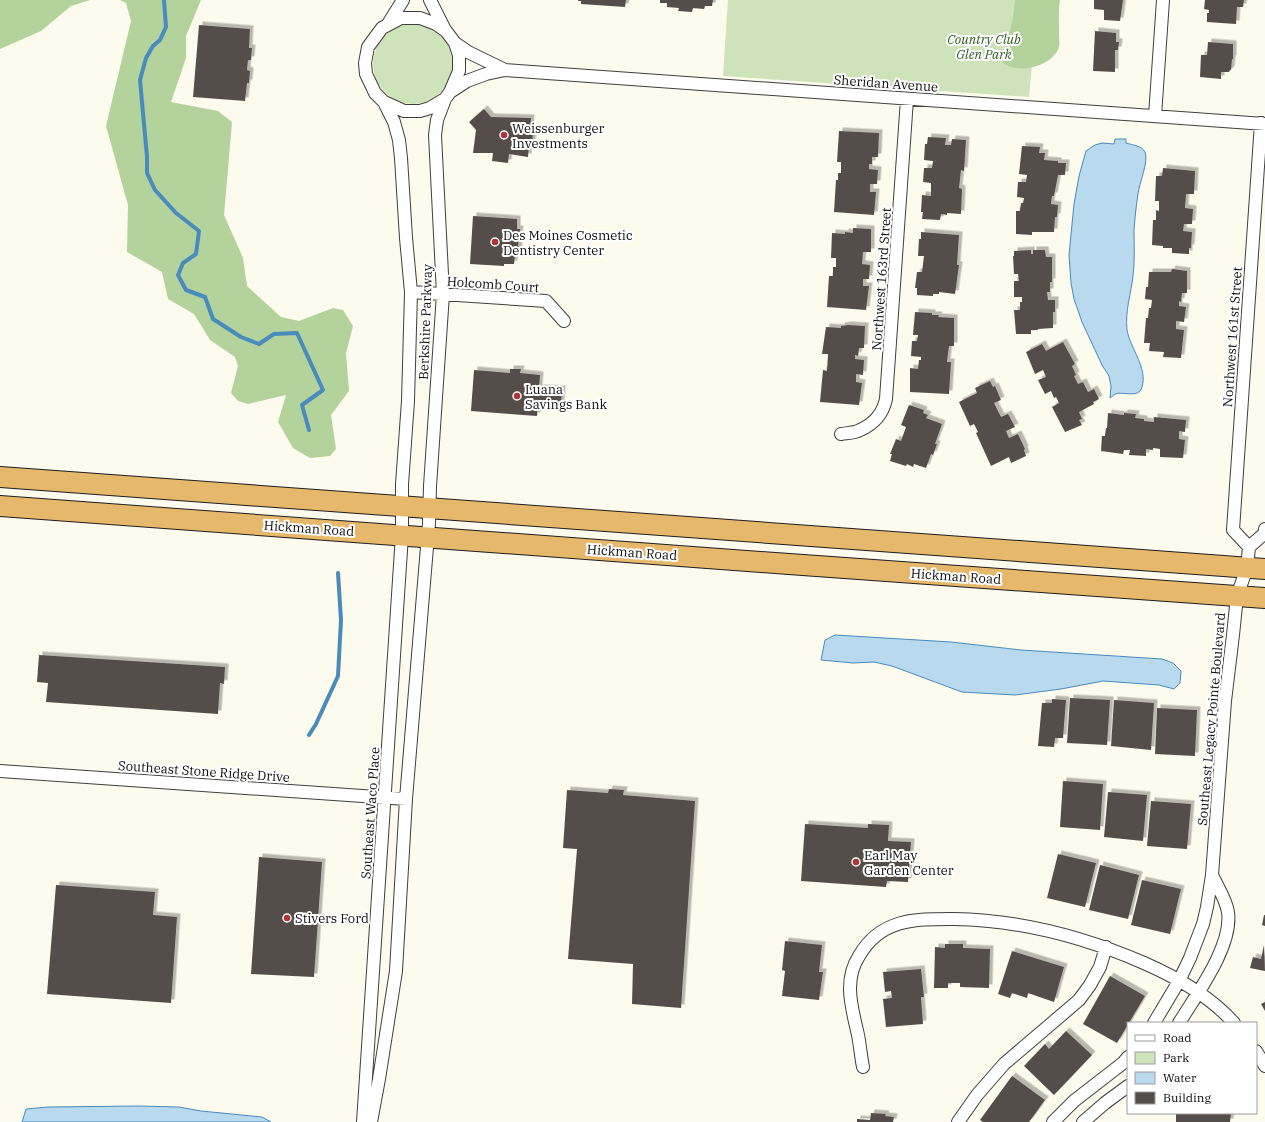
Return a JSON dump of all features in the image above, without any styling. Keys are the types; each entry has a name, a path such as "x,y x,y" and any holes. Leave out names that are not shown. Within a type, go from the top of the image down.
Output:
{"highway":[{"name":"Hickman Road","path":"0,477 402,506 429,523 796,565 1265,598"},
{"path":"0,486 148,497 180,497 185,490"},
{"name":"Hickman Road","path":"0,506 402,535 429,523 1256,568"}],"street":[{"path":"387,25 403,0"},
{"path":"430,0 446,31 455,43 459,55 459,71 447,95 430,108 420,111 404,111 384,102 375,93 366,74 365,63 368,46 382,28 401,18 420,18 436,24 446,31"},
{"path":"1155,116 1163,0"},
{"name":"Sheridan Avenue","path":"455,43 468,52 505,70"},
{"name":"Sheridan Avenue","path":"447,95 467,81 486,74 505,70 1263,123"},
{"name":"Berkshire Parkway","path":"429,523 443,294 435,135 437,120 447,95"},
{"name":"Northwest 163rd Street","path":"841,434 859,431 878,418 884,408 886,399 907,98"},
{"name":"Berkshire Parkway","path":"384,102 394,122 399,140 411,292 408,402 402,484 402,506"},
{"name":"Northwest 161st Street","path":"1249,547 1233,530 1263,123"},
{"name":"Holcomb Court","path":"411,292 546,301 564,321"},
{"name":"Southeast Waco Place","path":"364,1122 402,535 402,506"},
{"path":"371,1122 396,970 406,799 429,523"},
{"path":"1256,568 1249,547 1265,533 1265,529"},
{"name":"Southeast Legacy Pointe Boulevard","path":"1155,1022 1190,958 1203,924 1212,874 1225,702 1237,596 1256,568"},
{"name":"Southeast Stone Ridge Drive","path":"0,771 406,799"},
{"name":"Southeast Legacy Pointe Boulevard","path":"1180,1022 1208,977 1219,954 1228,925 1227,907 1212,874"},
{"path":"863,1067 850,1000 852,971 866,944 876,935 889,927 902,922 926,919 966,919 1007,923 1047,930 1083,939 1106,947 1179,980 1212,1003 1233,1022"},
{"path":"958,1122 977,1095 1004,1064 1079,1000 1090,985 1100,967 1106,947"},
{"path":"1257,1053 1265,1066"},
{"path":"1053,1122 1074,1101 1123,1063 1127,1058"},
{"path":"1083,1122 1105,1102 1127,1087"}],"green space":[{"path":"0,0 90,0 71,6 41,31 0,49"},
{"path":"120,0 201,0 186,36 186,58 171,102 218,111 232,122 224,215 243,258 247,286 281,317 299,321 333,308 343,310 353,326 346,353 349,391 331,415 336,449 330,456 310,458 293,448 278,422 286,395 248,404 238,401 231,393 238,366 235,357 210,340 194,314 168,299 162,272 127,252 128,205 106,126 131,21 126,3"},
{"name":"Country Club Glen Park","path":"728,0 1038,0 1029,97 723,76"},
{"path":"1015,0 1060,0 1059,47 1056,54 1050,59 1035,67 1010,67 1003,63 1013,18"},
{"path":"413,24 428,27 441,36 450,49 453,64 450,79 441,92 428,101 413,104 398,101 385,92 376,79 373,64 376,49 385,36 398,27"}],"water":[{"path":"1115,139 1126,139 1126,143 1142,148 1146,156 1136,208 1134,230 1134,270 1127,309 1127,330 1141,365 1143,380 1142,387 1138,393 1118,393 1110,398 1111,386 1109,376 1102,365 1082,322 1074,299 1069,255 1074,204 1079,176 1086,151 1095,145 1102,143 1114,144"},
{"path":"835,635 951,642 1021,650 1162,659 1173,663 1181,671 1180,683 1174,689 1159,685 1103,681 1061,689 1015,695 962,692 892,666 874,662 853,663 821,660 825,640"},
{"path":"48,1107 179,1107 201,1111 262,1117 271,1122 22,1122 26,1109"}],"building":[{"path":"578,0 626,0 625,7 581,4 581,1"},
{"path":"660,0 713,0 712,6 705,6 704,9 693,8 692,12 678,11 679,8 667,7 667,3 660,3"},
{"path":"1094,0 1123,0 1120,21 1104,20 1104,10 1094,9"},
{"path":"1205,0 1244,0 1243,7 1237,7 1236,24 1207,22 1207,13 1209,13 1209,10 1204,9"},
{"path":"199,25 250,29 249,48 252,48 251,60 248,60 247,70 250,71 245,101 193,97"},
{"path":"1095,31 1116,33 1116,42 1119,42 1118,50 1115,50 1115,72 1093,71"},
{"path":"1208,42 1233,44 1231,70 1229,72 1221,72 1221,79 1200,77 1201,55 1207,55"},
{"name":"Weissenburger Investments","path":"484,109 491,117 531,118 530,133 533,133 532,145 529,145 528,157 509,154 508,163 492,161 493,153 473,153 476,130 469,122"},
{"path":"839,131 879,133 878,157 872,157 872,164 869,164 869,169 878,170 877,184 870,184 870,192 876,192 874,215 834,212 836,180 838,180 838,173 841,173 841,162 837,162"},
{"path":"928,137 946,138 945,145 951,145 952,139 966,140 964,171 961,170 959,188 962,189 961,214 941,214 940,220 922,219 922,195 931,196 931,183 923,182 924,168 932,168 933,161 924,160 925,144 927,144"},
{"path":"1022,146 1040,147 1039,153 1045,153 1044,160 1066,163 1065,175 1058,175 1054,196 1052,196 1051,204 1058,205 1057,217 1055,217 1054,232 1032,232 1032,235 1016,234 1016,211 1020,211 1021,203 1023,203 1024,198 1017,197 1018,182 1026,182 1027,175 1019,174"},
{"path":"1163,168 1195,171 1194,194 1186,194 1185,208 1193,209 1192,224 1184,224 1183,231 1192,232 1189,254 1172,253 1172,248 1163,248 1163,246 1152,245 1153,220 1156,220 1156,210 1159,211 1159,201 1155,201 1156,176 1162,176"},
{"name":"Des Moines Cosmetic Dentistry Center","path":"473,216 517,219 517,229 520,229 519,246 518,255 515,255 514,264 504,264 504,266 470,264"},
{"path":"853,228 871,229 871,252 863,252 862,264 870,265 869,279 863,279 863,286 869,286 866,310 827,307 829,276 833,276 833,267 836,267 836,258 831,258 832,233 853,233"},
{"path":"921,232 959,235 957,265 959,265 955,294 939,292 939,294 933,294 933,296 917,295 917,288 915,288 917,272 922,272 924,256 918,256"},
{"path":"1031,250 1031,254 1033,254 1033,250 1045,250 1046,257 1052,257 1052,282 1050,282 1050,292 1047,292 1048,300 1055,300 1053,328 1031,330 1031,334 1016,334 1014,310 1020,310 1020,302 1022,302 1022,297 1014,297 1014,281 1019,281 1018,274 1014,274 1013,256 1014,251"},
{"path":"1172,269 1187,271 1187,293 1182,293 1181,302 1179,301 1179,306 1186,307 1184,322 1176,321 1176,329 1184,330 1181,358 1163,357 1164,352 1149,351 1150,343 1144,343 1146,318 1148,318 1152,300 1145,299 1146,287 1148,287 1149,272 1171,272"},
{"path":"915,312 932,313 932,315 939,315 938,317 954,318 954,346 949,346 947,362 951,362 949,394 910,392 910,368 918,369 919,360 921,360 921,357 911,356 912,341 917,341 918,335 913,335"},
{"path":"841,326 865,326 864,348 859,348 858,356 855,355 855,359 864,360 863,375 856,374 856,382 862,383 859,405 820,402 823,370 827,371 828,354 822,354 826,327 841,328"},
{"path":"1063,342 1075,364 1072,366 1076,375 1074,376 1078,384 1083,382 1088,392 1094,389 1099,399 1093,402 1094,404 1079,412 1082,419 1079,420 1082,425 1065,432 1052,407 1059,403 1056,397 1054,398 1051,391 1045,394 1038,380 1046,377 1043,370 1035,374 1026,352 1042,344 1046,351"},
{"name":"Luana Savings Bank","path":"510,369 521,369 520,373 540,375 539,388 562,389 561,404 538,403 537,416 471,411 474,370 510,373"},
{"path":"990,381 993,387 995,386 1001,400 994,403 1001,417 1008,414 1015,427 1006,431 1009,438 1018,434 1025,449 1026,456 1011,463 1009,457 991,466 976,433 978,432 974,424 970,426 959,402 977,393 975,388"},
{"path":"909,405 924,410 923,413 928,415 926,418 942,424 933,455 931,454 926,468 914,464 913,467 907,464 906,466 890,461 892,454 890,454 896,439 901,441 906,427 901,425"},
{"path":"1108,413 1124,415 1124,413 1136,414 1135,418 1154,422 1154,417 1186,420 1185,432 1179,431 1179,439 1185,440 1183,458 1160,457 1160,449 1153,448 1153,450 1146,449 1146,456 1129,455 1130,450 1124,450 1123,454 1101,451 1102,436 1105,436 1107,428"},
{"path":"39,655 225,667 224,684 220,683 218,714 46,702 48,683 37,682"},
{"path":"1070,698 1110,700 1107,745 1067,743"},
{"path":"1052,699 1066,700 1063,738 1055,738 1054,747 1038,746 1042,703 1052,703"},
{"path":"1114,700 1154,703 1151,750 1111,746"},
{"path":"1157,708 1197,710 1195,756 1155,754"},
{"path":"1063,781 1103,784 1100,830 1060,827"},
{"path":"609,789 624,790 623,795 695,801 681,1008 632,1004 633,964 568,959 577,849 563,848 567,790 608,793"},
{"path":"1108,792 1147,795 1143,841 1104,837"},
{"path":"1151,801 1191,804 1187,849 1147,846"},
{"name":"Earl May Garden Center","path":"805,824 868,828 868,824 889,825 888,841 911,842 908,882 887,881 886,887 801,881"},
{"path":"1058,854 1096,863 1085,907 1047,898"},
{"name":"Stivers Ford","path":"259,857 322,862 314,977 251,974"},
{"path":"1100,865 1139,875 1128,919 1089,910"},
{"path":"1142,880 1181,889 1170,934 1131,925"},
{"path":"56,885 155,892 153,915 177,917 171,1003 47,994"},
{"path":"1265,915 1265,926 1262,925"},
{"path":"785,941 822,945 819,972 823,972 819,1000 782,996 785,971 782,970"},
{"path":"945,944 963,944 963,948 990,949 989,988 960,987 960,983 948,983 948,988 934,988 935,947 945,948"},
{"path":"1264,945 1265,971 1250,968 1253,957 1261,959"},
{"path":"1012,951 1064,967 1054,1002 1028,993 1027,998 1012,993 1010,998 998,994"},
{"path":"921,969 924,997 921,997 923,1024 886,1027 883,999 892,998 891,991 885,992 883,972"},
{"path":"1110,976 1145,996 1130,1022 1127,1022 1127,1026 1117,1043 1083,1024"},
{"path":"1265,1002 1265,1011 1261,1004"},
{"path":"1066,1031 1092,1055 1054,1095 1024,1066 1045,1044 1049,1049"},
{"path":"1012,1076 1045,1100 1029,1122 983,1122 980,1120"},
{"path":"871,1113 886,1114 885,1116 894,1117 893,1122 857,1122 857,1119 870,1120"},
{"path":"1176,1114 1231,1114 1230,1122 1176,1122"}],"waterway":[{"path":"164,0 166,27 160,40 153,46 146,58 140,80 147,157 147,173 155,190 176,213 199,231 196,254 183,263 178,275 186,290 205,297 213,319 241,337 259,344 274,334 297,333 323,390 302,405 309,430"},
{"path":"309,735 316,724 338,676 341,620 338,573"}],"place":[{"name":"Weissenburger Investments","path":"504,135"},
{"name":"Des Moines Cosmetic Dentistry Center","path":"495,242"},
{"name":"Luana Savings Bank","path":"517,396"},
{"name":"Earl May Garden Center","path":"856,862"},
{"name":"Stivers Ford","path":"287,918"}]}
